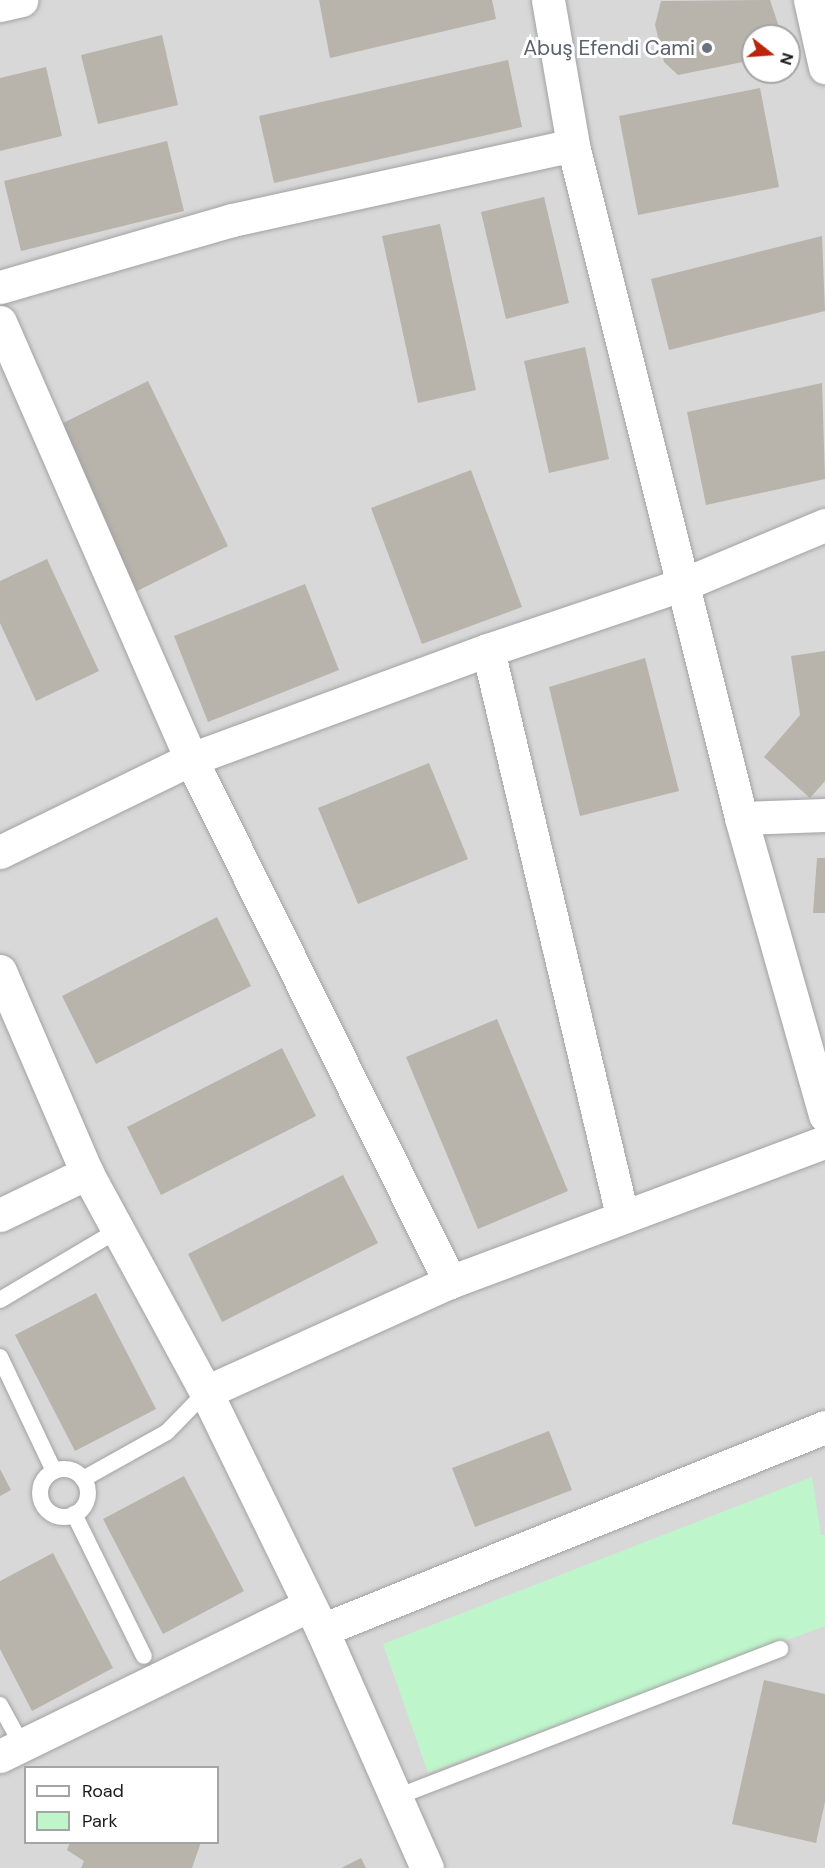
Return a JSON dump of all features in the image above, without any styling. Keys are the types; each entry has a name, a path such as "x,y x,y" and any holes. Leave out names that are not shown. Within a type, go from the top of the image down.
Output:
{"street":[{"path":"0,5 21,0"},
{"path":"548,0 573,145 741,818 825,1115"},
{"path":"810,0 825,67"},
{"path":"0,287 232,220 573,145"},
{"path":"0,322 191,759 450,1282"},
{"path":"0,852 191,759 488,650 684,584 825,525"},
{"path":"488,650 622,1215"},
{"path":"741,818 825,815"},
{"path":"0,971 87,1173 206,1392 315,1617 427,1868"},
{"path":"206,1392 450,1282 622,1215 825,1142"},
{"path":"0,1215 87,1173"},
{"path":"11,1751 315,1617 825,1426"}],"lane":[{"path":"0,1300 118,1230"},
{"path":"0,1357 54,1471"},
{"path":"83,1479 167,1432 206,1392"},
{"path":"70,1470 83,1479 88,1494 75,1514 58,1516 45,1507 42,1483 54,1471 70,1470"},
{"path":"75,1514 144,1656"},
{"path":"394,1798 780,1649"},
{"path":"0,1705 11,1751"}],"shaded area":[{"path":"0,0 825,0 825,1868 0,1868"}],"green space":[{"path":"812,1477 821,1535 825,1535 825,1626 428,1773 383,1644"}],"building":[{"path":"319,0 492,0 496,19 330,58"},
{"name":"Abuş Efendi Cami","path":"770,0 778,24 741,24 741,62 678,75 664,62 655,25 661,1"},
{"path":"162,35 178,105 98,124 81,55"},
{"path":"508,60 522,127 274,183 259,116"},
{"path":"46,67 62,136 0,151 0,78"},
{"path":"760,88 779,187 638,215 619,116"},
{"path":"167,141 184,211 21,251 4,181"},
{"path":"544,197 569,303 506,319 481,212"},
{"path":"440,224 476,390 418,403 382,236"},
{"path":"822,236 825,311 669,350 651,279"},
{"path":"585,347 609,459 549,473 524,361"},
{"path":"148,381 228,546 137,591 57,426"},
{"path":"822,383 825,479 706,505 687,412"},
{"path":"471,470 522,607 422,644 371,508"},
{"path":"47,559 99,671 36,701 0,623 0,581"},
{"path":"305,584 339,670 208,722 174,636"},
{"path":"825,651 825,781 810,798 764,757 800,715 791,656"},
{"path":"645,658 679,791 580,816 549,687"},
{"path":"429,763 468,859 358,904 318,808"},
{"path":"817,858 825,858 825,913 813,913"},
{"path":"217,917 251,986 96,1064 62,996"},
{"path":"497,1019 568,1191 478,1229 406,1057"},
{"path":"282,1048 316,1116 161,1195 127,1127"},
{"path":"343,1175 378,1243 222,1322 188,1254"},
{"path":"96,1293 156,1409 75,1451 15,1335"},
{"path":"549,1431 572,1490 475,1527 452,1468"},
{"path":"0,1469 11,1490 0,1496"},
{"path":"184,1476 244,1591 163,1634 103,1519"},
{"path":"53,1553 113,1668 32,1711 0,1649 0,1581"},
{"path":"764,1680 825,1694 825,1802 816,1843 732,1824"},
{"path":"69,1844 200,1844 192,1868 81,1868 84,1861 67,1850"},
{"path":"361,1858 366,1868 341,1868"}],"place":[{"name":"Abuş Efendi Cami","path":"707,48"}]}
